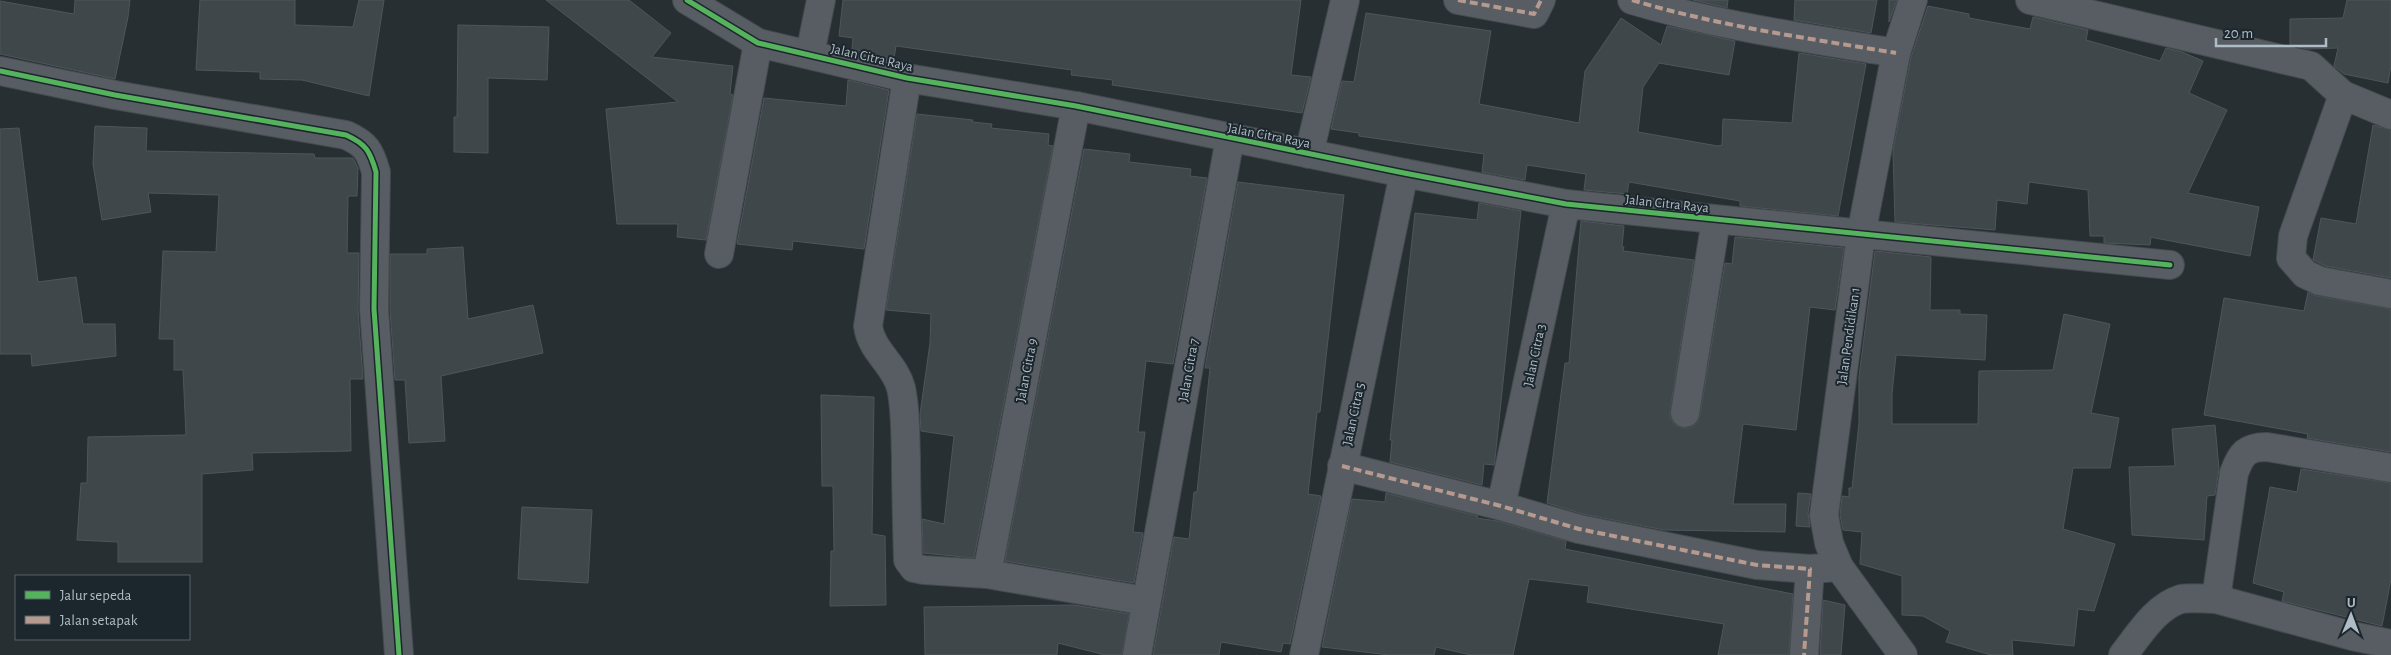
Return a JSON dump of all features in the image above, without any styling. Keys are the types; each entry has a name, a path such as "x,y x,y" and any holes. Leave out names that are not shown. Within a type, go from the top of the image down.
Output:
{"street":[{"name":"Jalan Citra Raya","path":"687,0 758,42 907,78 1076,106 1404,174 1566,204 2170,265"},
{"path":"810,54 821,0"},
{"path":"1309,154 1345,0"},
{"path":"1458,0 1534,14 1541,0"},
{"path":"1632,0 1664,10 1752,29 1896,53"},
{"name":"Jalan Pendidikan 1","path":"1902,655 1839,567 1829,543 1824,515 1861,235 1896,53 1914,0"},
{"path":"2030,0 2311,66 2343,95 2391,115"},
{"path":"719,254 758,42"},
{"path":"0,71 125,96 346,135 359,141 370,152 376,172 374,309 399,655"},
{"path":"907,78 868,326 869,336 874,346 898,375 902,391 905,417 908,560 914,568 924,570 987,574 1146,601"},
{"path":"2343,95 2292,236 2291,258 2305,274 2320,281 2391,294"},
{"name":"Jalan Citra 9","path":"987,574 1076,106"},
{"name":"Jalan Citra 7","path":"1137,655 1230,138"},
{"name":"Jalan Citra 5","path":"1304,655 1404,174"},
{"name":"Jalan Citra 3","path":"1501,506 1566,204"},
{"path":"1685,414 1716,220"},
{"path":"2216,600 2234,473 2239,457 2253,447 2267,447 2391,468"},
{"path":"1342,466 1501,506 1579,529 1757,565 1810,569 1839,567"},
{"path":"1804,655 1810,569"},
{"path":"2123,655 2151,619 2165,606 2182,599 2216,600 2350,646 2391,644"}],"building":[{"path":"75,0 130,0 115,79 0,54 0,1 74,14"},
{"path":"200,0 295,0 295,25 353,27 359,0 384,0 369,96 302,80 260,79 260,72 196,70"},
{"path":"546,0 629,0 671,33 652,57 733,66 730,94 733,95 706,240 677,237 678,224 617,224 606,109 678,102"},
{"path":"843,0 1301,0 1291,75 1311,77 1302,113 1112,85 1113,80 1071,75 1072,70 896,46 894,59 852,49 853,38 839,36"},
{"path":"1693,0 1728,0 1727,8"},
{"path":"1795,0 1877,0 1871,33 1794,20"},
{"path":"1889,0 1897,0 1889,22"},
{"path":"2347,0 2391,0 2391,65 2388,83 2344,74 2334,66 2338,48 2307,49 2290,45 2290,19 2343,18"},
{"path":"1928,6 1969,14 1969,18 2030,29 2033,17 2088,30 2086,40 2160,61 2166,48 2182,52 2203,61 2189,93 2227,110 2188,193 2259,207 2250,256 2151,237 2150,245 2104,243 2104,236 2090,236 2088,190 2029,182 2027,204 1997,200 1995,230 1895,222 1893,150 1911,57"},
{"path":"1366,13 1491,31 1479,104 1579,123 1585,71 1621,18 1661,45 1667,26 1735,41 1729,75 1659,63 1643,87 1638,132 1718,146 1722,145 1723,119 1792,123 1799,53 1866,64 1838,216 1740,206 1740,201 1629,182 1627,194 1584,190 1586,174 1527,165 1525,180 1482,172 1484,154 1359,136 1359,133 1331,129 1342,81 1354,82"},
{"path":"458,25 549,27 547,80 488,78 488,153 454,152 454,117 457,117"},
{"path":"848,80 889,90 864,249 793,241 792,250 737,244 764,98 846,106"},
{"path":"917,114 973,120 972,122 992,124 991,128 1049,134 1048,145 1053,146 974,558 923,553 922,519 944,524 954,436 921,431 920,414 930,343 931,314 886,310"},
{"path":"2373,125 2391,130 2391,278 2325,266 2313,260 2321,218 2356,224"},
{"path":"95,126 147,128 146,151 314,154 315,158 353,158 358,168 357,196 348,196 347,253 359,253 358,310 363,379 350,379 351,451 252,453 253,470 202,474 202,562 118,562 118,542 77,540 81,483 87,483 88,437 186,435 183,370 174,370 174,339 159,339 163,251 216,252 219,195 148,193 151,212 102,220 93,164"},
{"path":"19,128 38,282 76,277 83,324 115,324 116,356 32,366 31,354 0,354 0,129"},
{"path":"1084,149 1130,154 1129,162 1191,169 1190,176 1207,178 1173,364 1146,361 1138,432 1145,432 1133,532 1143,533 1134,583 1005,561"},
{"path":"1238,182 1344,195 1320,412 1317,412 1308,494 1321,496 1290,644 1283,643 1281,652 1221,642 1219,655 1153,655 1174,537 1189,539 1194,492 1197,492 1210,368 1205,368"},
{"path":"1479,203 1521,211 1495,459 1494,465 1484,464 1482,485 1390,462 1392,440 1390,440 1415,213 1477,220"},
{"path":"1581,221 1624,226 1623,251 1694,260 1670,411 1670,418 1675,425 1683,428 1690,428 1697,423 1700,415 1725,263 1732,264 1735,237 1844,248 1835,310 1810,307 1796,430 1743,424 1733,504 1786,504 1785,532 1664,530 1583,514 1547,503 1565,363 1569,363"},
{"path":"463,247 468,319 533,305 543,353 441,376 445,441 409,443 405,380 395,380 390,309 390,254 427,254 427,249"},
{"path":"1875,251 1931,257 1930,310 1960,310 1960,314 1987,315 1985,360 1896,355 1892,394 1892,424 1978,424 1979,371 2053,370 2064,314 2110,324 2091,413 2119,418 2110,468 2073,468 2063,529 2115,544 2094,611 2078,609 2074,646 2012,640 2013,655 1991,655 1946,642 1950,631 1923,616 1902,615 1902,576 1860,564 1862,532 1843,530 1840,515 1842,496 1849,497 1849,488 1852,488 1859,423 1859,377"},
{"path":"2308,292 2317,296 2391,309 2391,452 2307,438 2308,434 2204,415 2224,298 2304,311"},
{"path":"821,395 874,397 872,534 885,536 886,605 830,606 831,551 834,551 833,486 822,486"},
{"path":"2215,425 2219,469 2215,495 2207,496 2204,540 2132,535 2129,467 2175,466 2172,429"},
{"path":"2301,469 2391,483 2391,579 2382,626 2282,601 2284,592 2253,583 2270,487 2297,492"},
{"path":"1386,493 1478,516 1477,518 1497,521 1566,541 1565,549 1793,594 1789,655 1718,655 1724,624 1587,602 1589,586 1529,579 1513,655 1471,655 1436,647 1434,655 1389,655 1322,647 1352,499 1385,502"},
{"path":"1798,493 1811,494 1808,513 1810,527 1796,526"},
{"path":"522,507 592,510 588,583 518,579"},
{"path":"1823,600 1845,605 1841,655 1820,655"},
{"path":"1074,605 1129,614 1122,655 1105,655 1058,643 1057,655 925,655 924,607"}],"marked path":[{"path":"1458,0 1534,14 1541,0"},
{"path":"1632,0 1730,24 1896,53"},
{"path":"1342,466 1501,506 1579,529 1757,565 1810,569 1804,655"}],"cycle path":[{"path":"687,0 758,43 907,78 1076,106 1566,204 2170,265"},
{"path":"0,71 115,95 346,135 363,145 369,153 376,172 374,309 399,655"}]}
